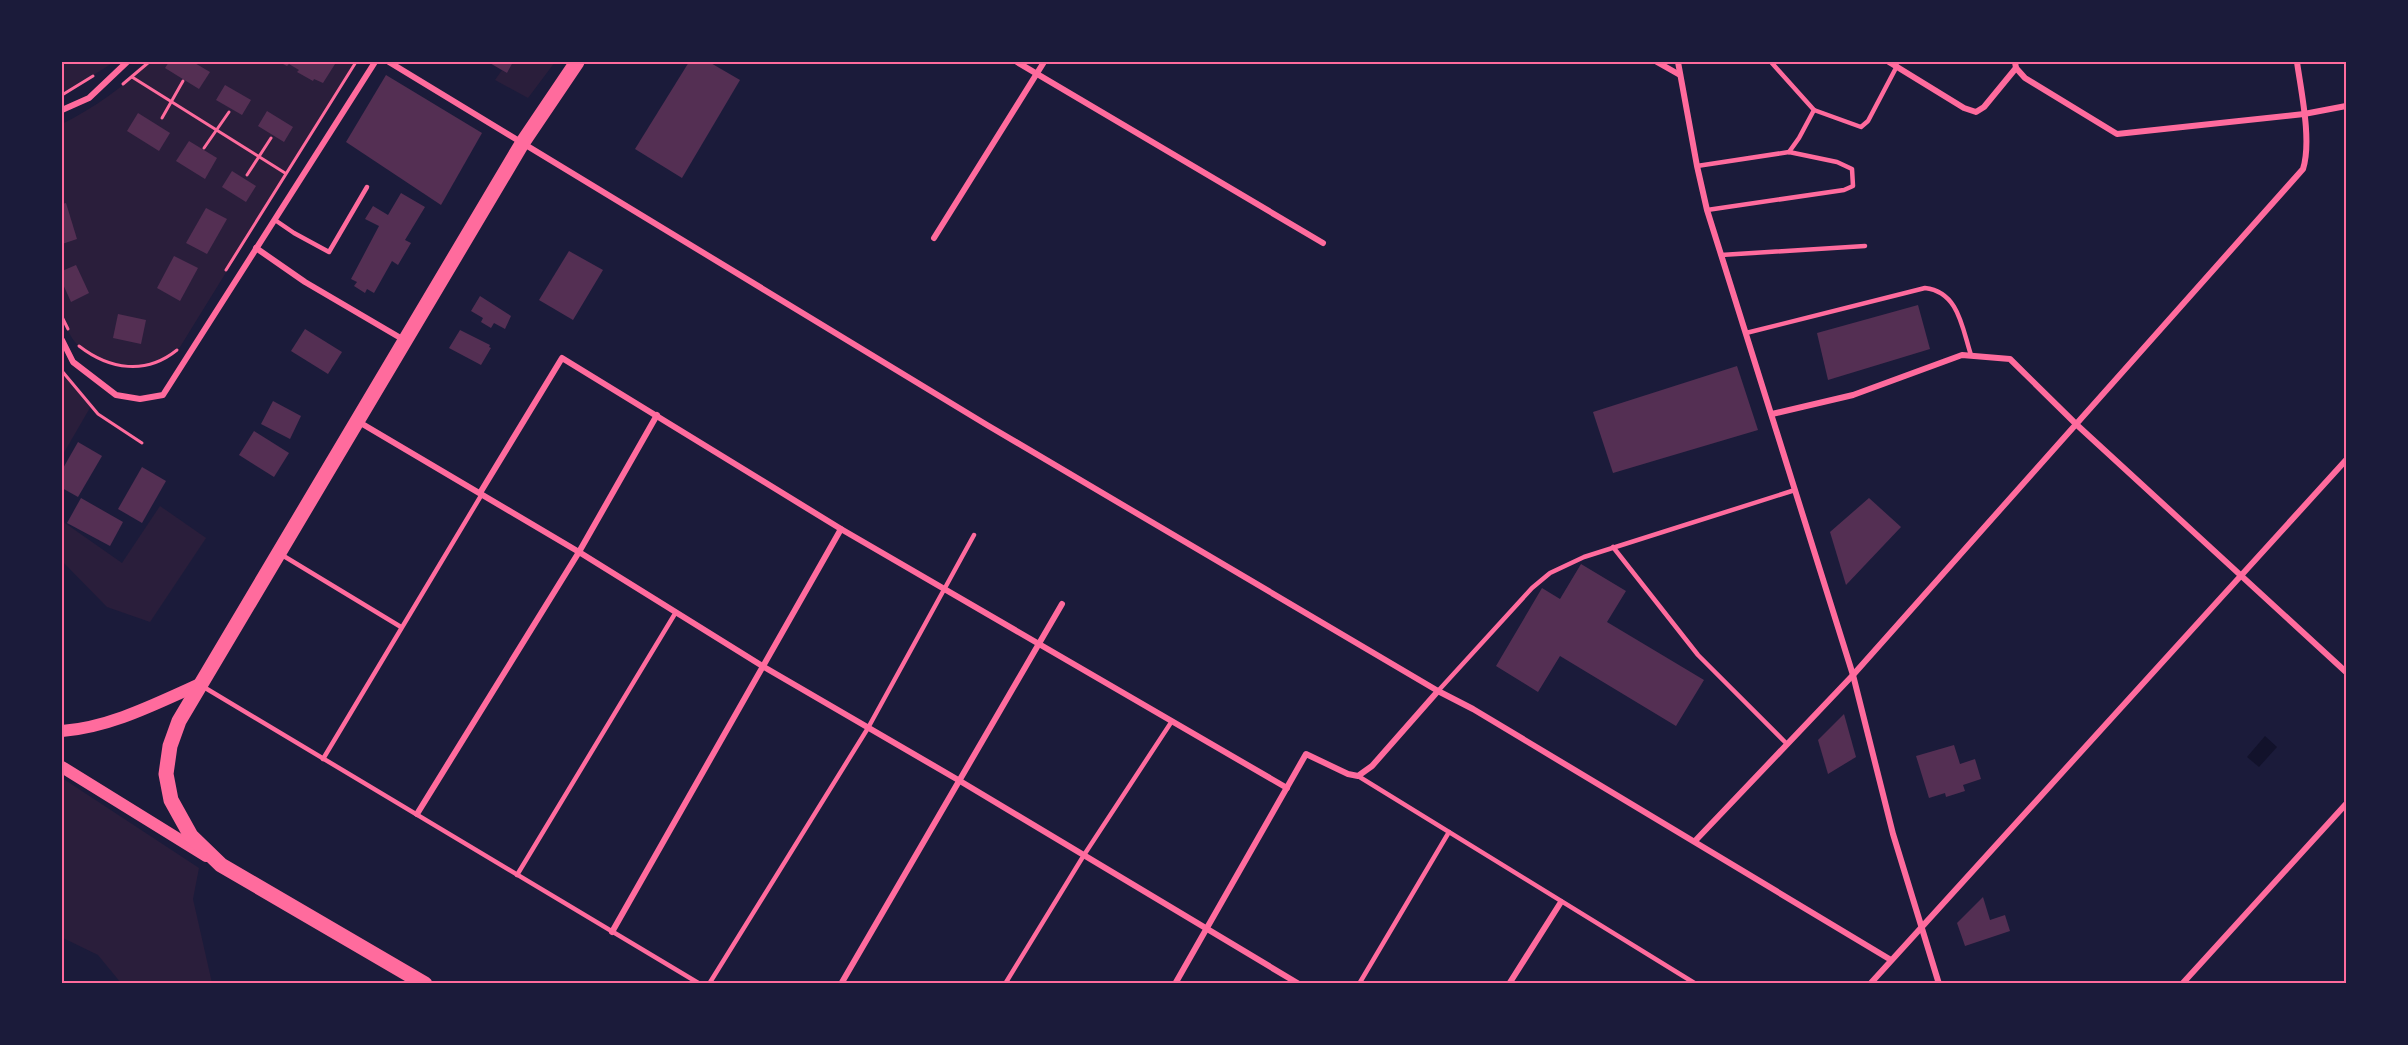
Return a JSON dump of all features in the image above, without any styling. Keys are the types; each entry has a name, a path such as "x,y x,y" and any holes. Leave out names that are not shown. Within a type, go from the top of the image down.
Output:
{"main road":[{"path":"221,865 191,836 171,800 166,774 170,746 178,721 523,142 577,62"},
{"path":"62,731 97,727 200,684"},
{"path":"62,767 221,865 420,982"}],"street":[{"path":"62,110 89,98 127,62"},
{"path":"62,340 73,362 116,395 140,399 163,395 375,62"},
{"path":"389,62 987,425 1438,691 1473,709 1891,960"},
{"path":"1017,62 1323,243"},
{"path":"934,238 1044,62"},
{"path":"1657,62 1680,75"},
{"path":"1678,62 1696,166 1707,210 1853,675 1893,834 1939,984"},
{"path":"1889,62 1964,108 1976,112 1984,107 2016,65 2025,78 2117,134 2304,114 2346,106"},
{"path":"1695,841 1853,675 2303,169 2306,161 2304,114 2297,62"},
{"path":"256,248 305,282 406,341"},
{"path":"1772,414 1853,395 1962,355 2010,359 2077,425 2346,672"},
{"path":"481,494 562,358 841,529 1287,788"},
{"path":"417,814 579,552 657,415"},
{"path":"358,421 579,552 764,668 960,781 1299,984"},
{"path":"1870,984 2346,460"},
{"path":"612,932 841,529"},
{"path":"841,984 1062,604"},
{"path":"1175,984 1306,754 1348,774 1358,776 1372,766 1438,691"},
{"path":"2182,984 2346,804"},
{"path":"1509,984 1562,902"}],"lane":[{"path":"1771,62 1814,110 1861,127 1868,121 1897,66"},
{"path":"1789,152 1814,110"},
{"path":"1696,166 1789,152 1846,165 1852,169 1853,186 1844,190 1707,210"},
{"path":"275,220 328,252 367,187"},
{"path":"1720,255 1865,246"},
{"path":"1746,333 1926,288 1936,289 1949,297 1956,309 1971,355"},
{"path":"1438,691 1532,588 1550,573 1584,557 1795,489"},
{"path":"323,759 481,494"},
{"path":"709,984 868,728 974,536"},
{"path":"1613,548 1698,656 1786,744"},
{"path":"280,553 401,627"},
{"path":"517,875 676,612"},
{"path":"200,684 700,984"},
{"path":"1005,984 1084,855 1172,721"},
{"path":"1358,776 1696,984"},
{"path":"1359,984 1449,832"}],"path":[{"path":"223,275 356,62"},
{"path":"62,96 95,74"},
{"path":"132,77 285,173"},
{"path":"162,118 183,81"},
{"path":"204,147 229,112"},
{"path":"248,175 271,138"},
{"path":"62,317 71,334"},
{"path":"75,343 96,359 125,366 143,367 164,360 180,347"},
{"path":"62,371 98,414 142,443"}],"shaded area":[{"path":"62,62 114,62 62,95"},
{"path":"149,62 356,62 180,347 153,364 143,367 126,367 106,362 81,348 69,333 62,317 62,124 108,96"},
{"path":"513,62 555,62 528,98 495,80 502,70 507,73"},
{"path":"62,371 91,406 62,456"},
{"path":"160,506 206,538 150,622 107,607 62,561 62,521 122,563"},
{"path":"2265,736 2277,747 2259,767 2247,757"},
{"path":"62,778 199,868 193,899 212,983 121,983 98,955 63,938"}],"building":[{"path":"169,62 193,62 210,72 199,89 165,68"},
{"path":"279,62 330,62 335,64 323,83 314,79 313,81 297,72 299,70 289,64 287,66"},
{"path":"488,62 513,62 507,73"},
{"path":"689,62 709,62 740,80 682,178 635,149"},
{"path":"386,75 482,133 441,205 346,142"},
{"path":"225,85 251,100 242,115 216,100"},
{"path":"267,111 293,127 284,142 258,126"},
{"path":"138,113 170,133 159,151 127,131"},
{"path":"189,141 217,158 205,179 176,161"},
{"path":"232,171 256,186 246,202 222,187"},
{"path":"401,193 425,207 405,240 411,243 398,265 392,261 374,293 367,289 365,293 354,286 357,282 351,279 379,226 365,219 373,206 388,215"},
{"path":"66,203 77,239 62,244 62,204"},
{"path":"206,208 227,219 207,254 186,243"},
{"path":"569,251 603,270 573,320 539,300"},
{"path":"174,256 198,268 180,301 157,288"},
{"path":"76,265 89,293 71,302 62,282 62,271"},
{"path":"480,296 511,316 505,329 494,323 491,328 481,322 483,318 471,311"},
{"path":"1918,305 1930,349 1828,380 1817,333"},
{"path":"118,314 146,320 141,344 113,338"},
{"path":"305,329 342,352 328,374 291,351"},
{"path":"460,330 490,345 491,348 481,365 449,348"},
{"path":"1737,366 1758,430 1613,473 1593,412"},
{"path":"273,401 301,416 290,439 261,424"},
{"path":"254,431 289,453 274,477 239,455"},
{"path":"78,442 102,456 78,497 62,488 62,470"},
{"path":"142,467 166,481 142,523 118,509"},
{"path":"81,498 123,522 110,546 67,523"},
{"path":"1869,498 1901,527 1846,585 1830,532"},
{"path":"1581,564 1626,591 1607,622 1704,680 1676,726 1560,656 1538,692 1496,666 1542,588 1560,599"},
{"path":"1844,714 1856,757 1828,774 1818,740"},
{"path":"1954,745 1960,764 1975,759 1981,779 1963,785 1965,791 1946,797 1945,793 1929,798 1916,756"},
{"path":"1983,897 1990,920 2005,915 2010,931 1965,946 1957,923"}]}
